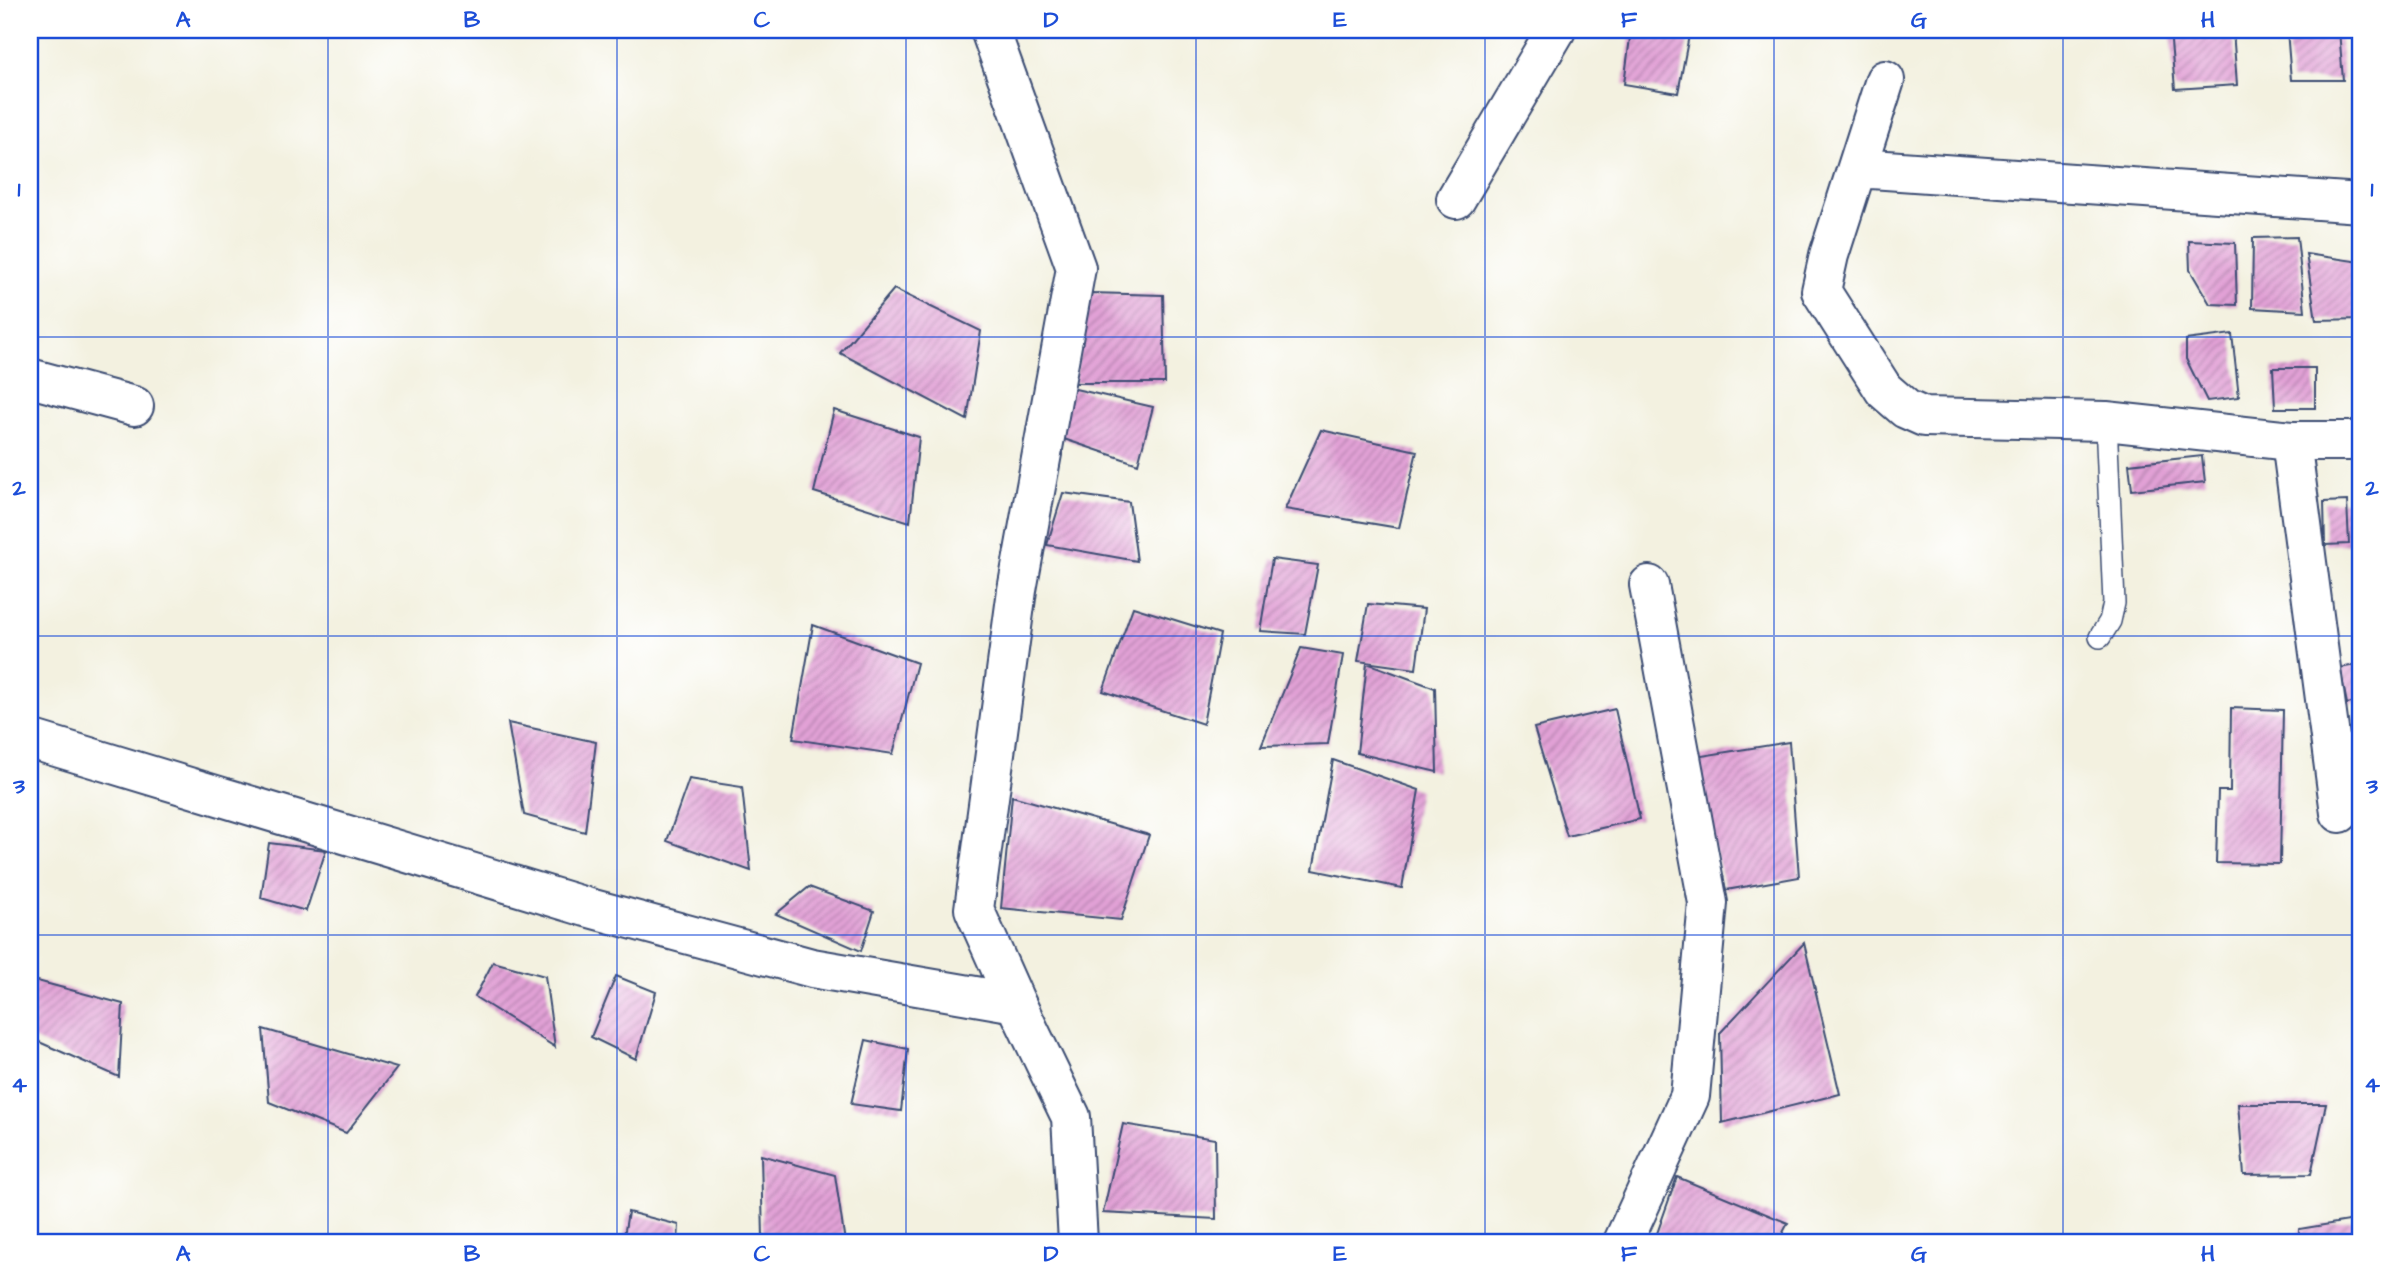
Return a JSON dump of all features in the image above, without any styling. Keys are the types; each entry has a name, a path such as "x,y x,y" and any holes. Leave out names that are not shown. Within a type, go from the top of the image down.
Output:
{"street":[{"path":"990,30 1076,268 1017,590 974,909 1071,1117 1078,1242"},
{"path":"1456,199 1556,30"},
{"path":"1885,80 1829,255 1821,291 1884,390 1906,410 1924,417 2106,421 2291,441 2361,441"},
{"path":"1857,168 2361,203"},
{"path":"30,378 134,406"},
{"path":"2291,441 2340,813"},
{"path":"1623,1242 1690,1096 1708,903 1649,584"},
{"path":"30,739 586,907 812,968 1016,1003"}],"lane":[{"path":"2100,637 2110,621 2115,603 2106,421"}],"building":[{"path":"1631,30 1690,30 1678,93 1624,84"},
{"path":"2170,30 2233,30 2237,85 2175,89"},
{"path":"2287,30 2339,30 2343,80 2291,80"},
{"path":"2297,237 2305,311 2252,308 2253,238"},
{"path":"2189,241 2235,243 2237,305 2210,304 2190,270"},
{"path":"2306,254 2361,262 2361,319 2316,320"},
{"path":"894,289 981,331 967,420 840,353"},
{"path":"1090,293 1163,295 1165,383 1074,383"},
{"path":"2232,334 2239,397 2207,401 2186,359 2186,340"},
{"path":"2273,368 2315,368 2315,408 2275,408"},
{"path":"1071,388 1153,407 1138,464 1055,436"},
{"path":"834,410 919,437 910,522 814,492"},
{"path":"1321,430 1417,451 1399,528 1285,509"},
{"path":"2202,456 2205,482 2132,490 2129,464"},
{"path":"1063,493 1129,502 1137,561 1047,545"},
{"path":"2347,501 2349,544 2325,545 2324,502"},
{"path":"1272,559 1318,565 1305,634 1260,631"},
{"path":"1368,604 1424,609 1416,669 1358,661"},
{"path":"1133,607 1220,634 1203,724 1103,691"},
{"path":"813,625 917,663 893,754 793,739"},
{"path":"1301,648 1343,655 1328,744 1261,746"},
{"path":"1367,663 1435,688 1437,772 1357,753"},
{"path":"2361,664 2361,701 2347,704 2340,668"},
{"path":"2231,708 2283,710 2280,864 2216,863 2218,791 2230,791"},
{"path":"1615,709 1640,819 1567,836 1534,728"},
{"path":"508,723 596,742 585,832 524,815"},
{"path":"1789,742 1799,877 1726,890 1689,758"},
{"path":"1333,760 1419,790 1402,888 1313,870"},
{"path":"689,779 742,787 751,871 667,841"},
{"path":"1012,796 1149,835 1121,920 1001,908"},
{"path":"269,843 326,850 306,911 261,898"},
{"path":"809,887 874,911 861,951 776,914"},
{"path":"1804,943 1840,1094 1722,1123 1720,1033"},
{"path":"493,962 545,976 555,1047 475,997"},
{"path":"616,976 656,992 636,1059 591,1037"},
{"path":"30,979 123,1004 119,1077 30,1038"},
{"path":"263,1029 397,1068 346,1133 269,1102"},
{"path":"866,1040 908,1049 901,1111 851,1104"},
{"path":"2238,1104 2326,1104 2311,1174 2244,1175"},
{"path":"1123,1124 1215,1139 1216,1219 1103,1213"},
{"path":"761,1155 835,1175 845,1242 763,1238"},
{"path":"1677,1177 1788,1223 1778,1242 1654,1242"},
{"path":"628,1212 679,1225 678,1242 623,1242"},
{"path":"2361,1219 2361,1242 2299,1242 2299,1229"}]}
